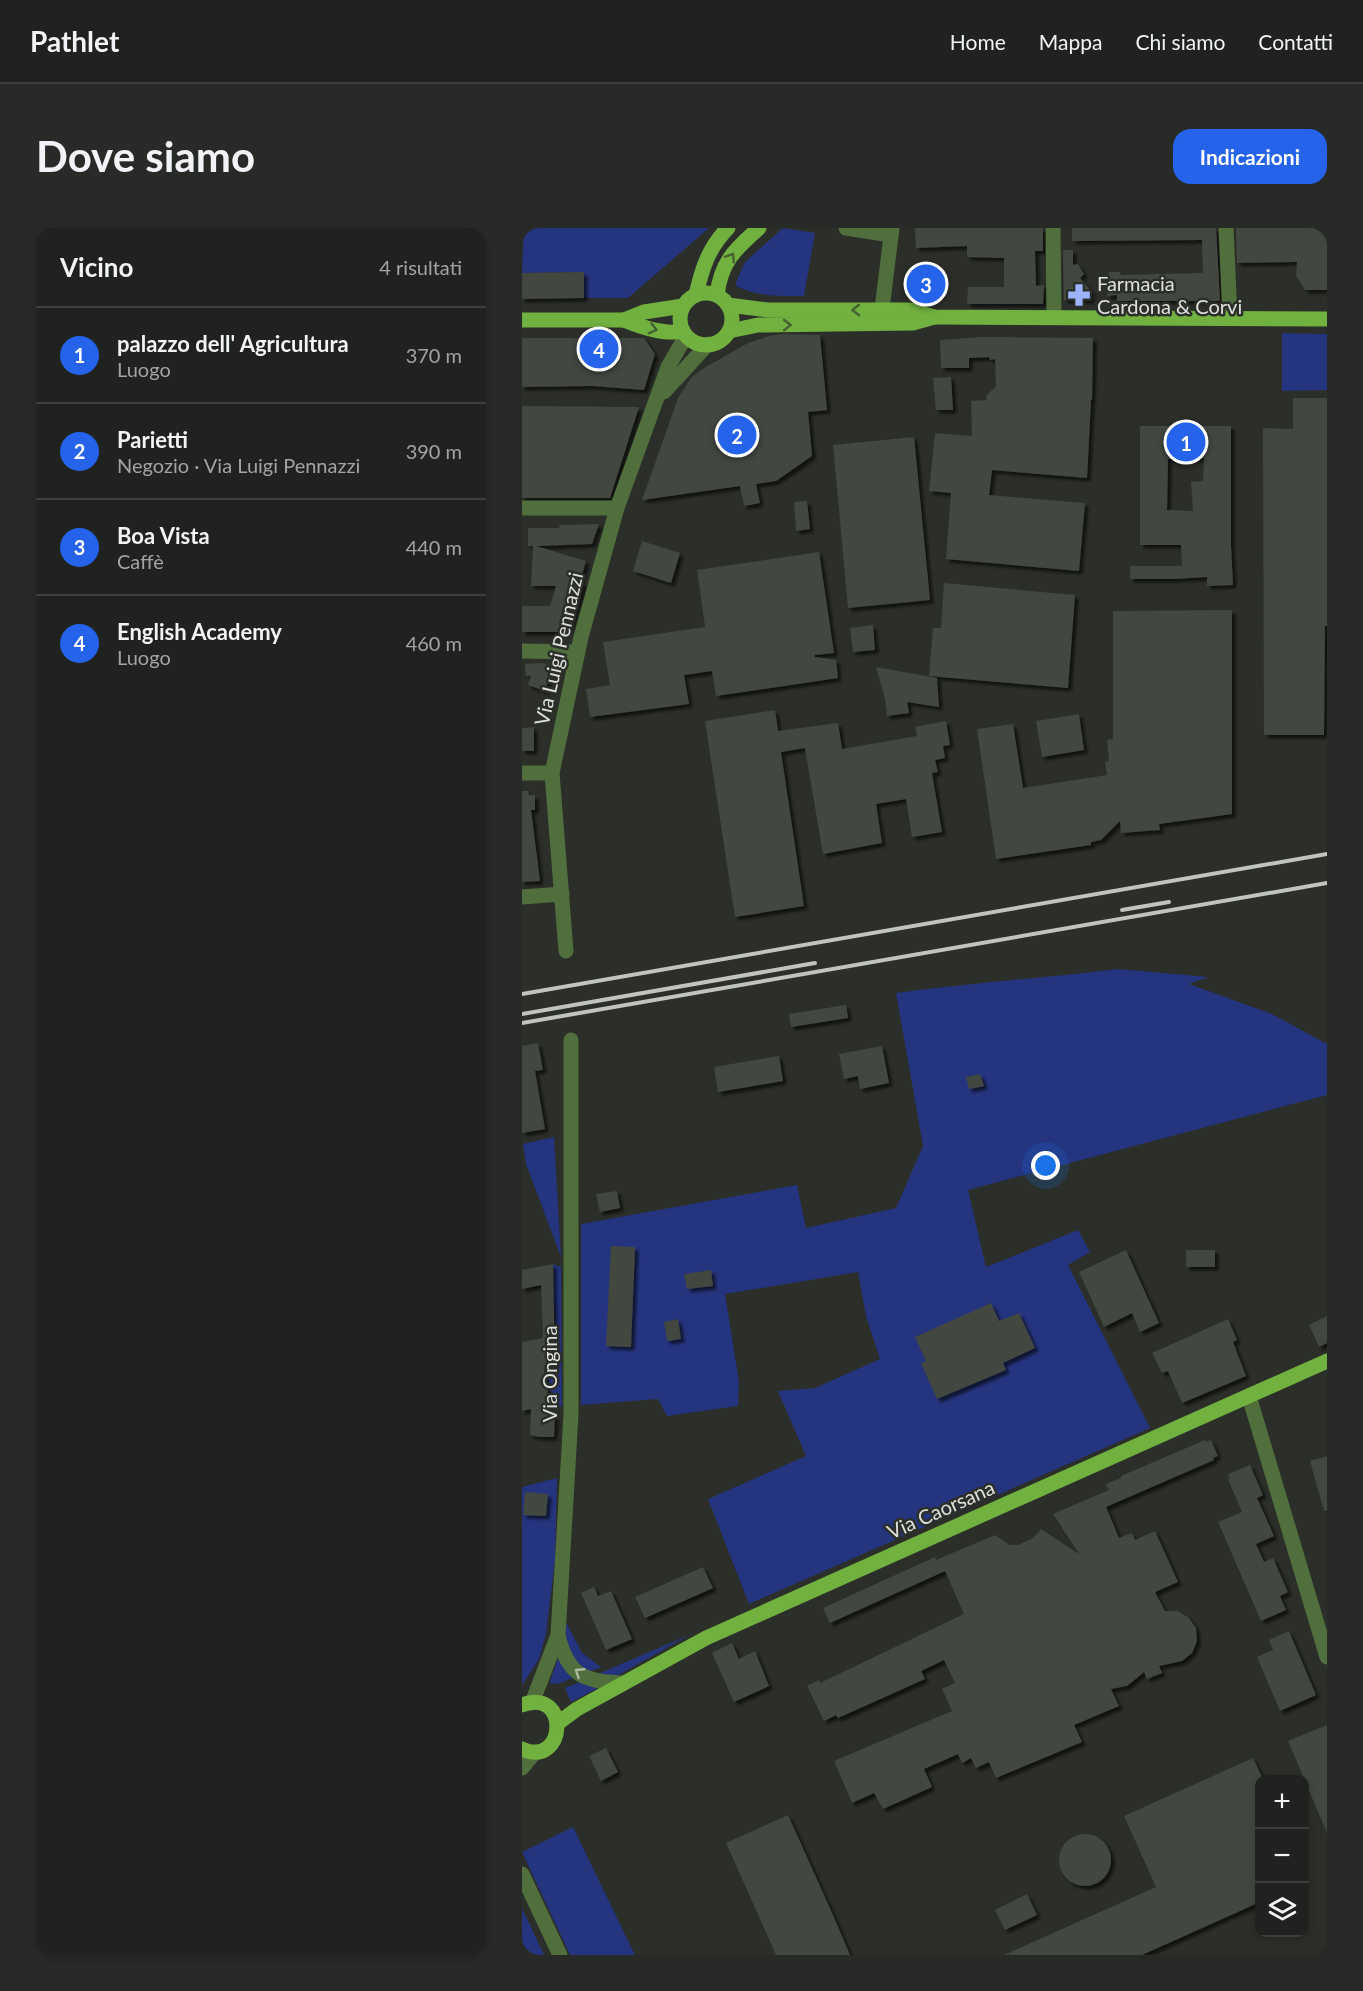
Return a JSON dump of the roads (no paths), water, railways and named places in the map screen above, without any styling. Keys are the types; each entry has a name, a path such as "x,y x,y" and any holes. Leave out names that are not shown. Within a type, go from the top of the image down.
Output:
{"main road":[{"path":"696,295 699,279 709,253 716,240 728,228"},
{"path":"729,331 731,313 723,300 721,277 730,256 759,228"},
{"path":"522,320 624,320 644,312 683,306 696,295 711,293 723,300 758,310 911,310 934,317"},
{"path":"683,306 681,315 685,334 694,342 708,344 716,342 729,331 758,325 913,323 934,317 1327,319"},
{"path":"624,320 637,326 650,327 670,334 685,334"},
{"name":"Via Caorsana","path":"558,1723 577,1709 622,1683 706,1638 1327,1361"},
{"path":"532,1704 560,1711 577,1709"},
{"path":"529,1750 550,1745 558,1731 555,1715 549,1708 532,1704"}],"street":[{"path":"846,228 891,232 882,309"},
{"path":"1053,228 1054,317"},
{"path":"1226,228 1230,318"},
{"name":"Via Luigi Pennazzi","path":"566,951 552,773 578,652 617,508 672,358 685,334"},
{"name":"Via Luigi Pennazzi","path":"657,401 675,378 708,344"},
{"path":"522,508 617,508"},
{"path":"522,651 578,652"},
{"path":"522,773 552,773"},
{"path":"522,897 562,894"},
{"name":"Via Ongina","path":"532,1704 558,1635 572,1415 571,1040"},
{"path":"1249,1396 1327,1658"},
{"path":"558,1635 562,1653 570,1666 598,1683 622,1683"},
{"path":"522,1768 529,1750"},
{"path":"522,1874 560,1955"}],"railway":[{"path":"522,994 1327,854"},
{"path":"522,1023 1327,883"},
{"path":"1122,910 1169,902"},
{"path":"522,1014 815,963"}],"place":[{"name":"Boa Vista","path":"926,284"},
{"name":"Farmacia Cardona & Corvi","path":"1079,295"},
{"name":"English Academy","path":"599,349"},
{"name":"Parietti","path":"737,435"},
{"name":"palazzo dell' Agricultura","path":"1186,442"}]}
